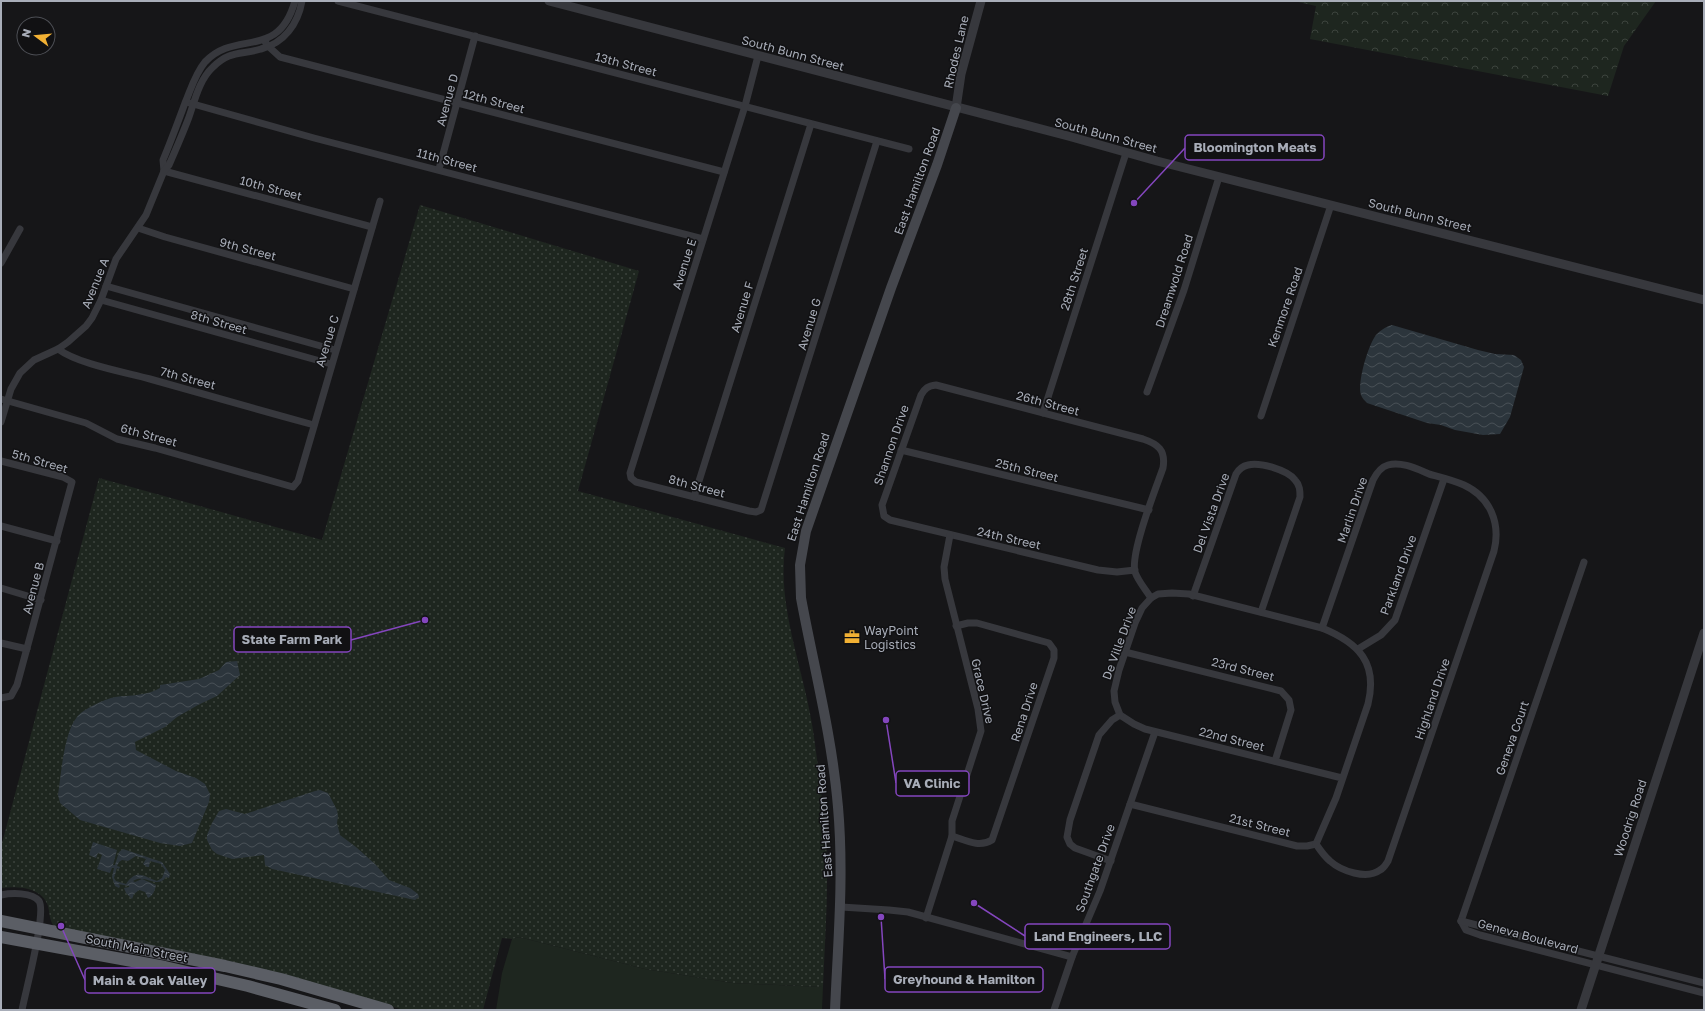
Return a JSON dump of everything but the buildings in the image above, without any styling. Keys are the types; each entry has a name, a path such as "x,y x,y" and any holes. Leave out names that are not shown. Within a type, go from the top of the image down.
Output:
{"highway":[{"name":"South Main Street","path":"1,922 158,951 251,972 311,987 388,1010"},
{"name":"South Main Street","path":"1,937 165,967 248,986 335,1010"},
{"path":"248,986 251,972"}],"main road":[{"name":"East Hamilton Road","path":"835,1010 841,907 840,834 828,728 801,598 801,552 806,531 824,478 891,288 937,165 956,108"}],"street":[{"name":"Avenue A","path":"266,43 286,23 295,1"},
{"name":"Avenue A","path":"1,422 4,399 26,367 34,360 58,349 86,326 97,310 116,259 138,228 152,202 164,171 163,160 190,103 193,82 205,63 228,47 266,43 281,39 290,30 297,19 302,1"},
{"name":"13th Street","path":"338,1 909,149"},
{"name":"South Bunn Street","path":"549,1 1219,177 1704,300"},
{"name":"Rhodes Lane","path":"956,108 961,74 981,1"},
{"name":"Avenue D","path":"439,169 474,36"},
{"name":"12th Street","path":"266,43 280,57 724,172"},
{"name":"Avenue E","path":"630,477 745,106 758,56"},
{"name":"11th Street","path":"190,103 314,138 439,169 703,239"},
{"name":"Avenue F","path":"694,497 811,124"},
{"name":"Avenue G","path":"759,512 798,396 878,141"},
{"name":"28th Street","path":"1043,413 1126,152"},
{"name":"10th Street","path":"164,171 372,227"},
{"name":"Dreamwold Road","path":"1147,392 1184,290 1219,177"},
{"name":"Avenue C","path":"293,487 298,481 380,200"},
{"name":"Kenmore Road","path":"1261,416 1330,205"},
{"name":"9th Street","path":"138,228 165,237 354,289"},
{"path":"1,263 20,229"},
{"name":"8th Street","path":"106,286 335,350"},
{"name":"8th Street","path":"101,300 331,364"},
{"name":"7th Street","path":"58,349 66,354 104,367 314,425"},
{"name":"26th Street","path":"927,387 936,385 1154,443 1160,449 1163,456 1163,468 1149,510"},
{"name":"Shannon Drive","path":"882,513 882,505 901,450 921,395 927,387"},
{"name":"6th Street","path":"4,399 86,424 117,439 155,448 293,487"},
{"name":"25th Street","path":"901,450 1149,510"},
{"name":"5th Street","path":"1,461 63,477 72,482"},
{"name":"Del Vista Drive","path":"1194,596 1236,474 1243,466 1250,464 1272,468 1284,471 1295,479 1299,487 1300,497 1261,612"},
{"name":"Marlin Drive","path":"1322,628 1373,480 1378,472 1387,465 1398,464 1463,484 1479,494 1488,504 1496,527"},
{"name":"8th Street","path":"630,477 636,482 749,512 759,512"},
{"name":"Parkland Drive","path":"1358,649 1381,635 1395,620 1444,479"},
{"name":"Avenue B","path":"1,698 9,698 14,694 17,685 72,482"},
{"path":"1135,570 1135,557 1149,510"},
{"name":"24th Street","path":"882,513 890,520 1098,570 1118,572 1135,570"},
{"path":"1,526 57,541"},
{"name":"Highland Drive","path":"1316,844 1325,857 1337,866 1360,874 1376,873 1382,869 1388,861 1494,550 1496,527"},
{"name":"Grace Drive","path":"926,918 952,836 952,821 981,731 978,709 945,579 944,567 950,535"},
{"name":"Geneva Court","path":"1461,921 1584,562"},
{"name":"De Ville Drive","path":"1120,715 1115,702 1114,691 1119,670 1142,608 1152,598 1141,584 1135,570"},
{"path":"1,588 41,600"},
{"path":"1152,598 1158,594 1172,593 1194,596 1261,612 1322,628 1337,634 1358,649 1369,669 1370,696 1342,778 1316,844"},
{"name":"Rena Drive","path":"952,836 979,844 986,844 992,840 996,832 1054,658 1054,650 1050,643 987,625 968,623 956,626"},
{"name":"Woodrig Road","path":"1581,1010 1704,633"},
{"path":"1,643 27,649"},
{"name":"23rd Street","path":"1125,652 1281,691 1289,700 1292,710 1275,761"},
{"path":"1111,861 1075,848 1070,844 1067,837 1070,820 1099,735 1112,720 1120,715"},
{"name":"22nd Street","path":"1120,715 1134,724 1155,732 1342,778"},
{"name":"Southgate Drive","path":"1054,1010 1072,957 1092,912 1111,861 1155,732"},
{"name":"21st Street","path":"1130,804 1297,846 1316,844"},
{"path":"1,895 26,895 37,899 41,907 39,929 22,1010"},
{"path":"841,907 908,912 1072,957"},
{"name":"Geneva Boulevard","path":"1461,921 1466,930 1472,932 1596,961"},
{"path":"1596,961 1677,976 1704,983"},
{"path":"1596,961 1674,986 1704,993"},
{"path":"1674,986 1677,976"}],"green space":[{"path":"1294,1 1656,1 1624,46 1608,96 1310,39 1316,6"},
{"path":"420,205 639,271 578,491 785,548 784,571 788,616 813,730 826,838 827,893 823,987 733,983 645,969 519,937 512,939 502,938 483,1010 404,1010 229,961 54,927 50,919 48,906 45,900 35,891 14,887 1,888 1,847 99,478 322,540"},
{"path":"519,937 645,969 733,983 823,987 822,1010 496,1010 502,973 512,939"}],"water":[{"path":"1392,325 1478,350 1495,354 1514,355 1521,360 1524,367 1510,417 1500,434 1483,435 1455,430 1441,425 1427,423 1366,402 1361,396 1360,389 1362,373 1367,355 1376,335 1383,329"},
{"path":"237,661 240,675 217,696 177,717 165,727 135,742 136,750 176,771 196,778 205,784 210,794 209,802 192,843 180,846 160,843 80,820 60,803 58,795 66,743 73,724 80,714 94,705 111,698 144,694 155,691 160,688 160,685 199,679 219,670 226,662"},
{"path":"320,790 328,793 337,810 337,823 340,835 375,864 389,880 410,888 418,894 419,897 415,900 272,869 265,865 264,855 232,859 217,854 212,850 207,840 207,835 219,811 226,809 245,814"},
{"path":"93,842 117,850 113,865 115,865 119,852 123,849 162,862 170,874 169,878 166,877 159,882 142,879 156,885 154,893 148,898 145,892 139,890 134,894 132,899 126,893 124,888 129,886 118,884 120,886 119,888 115,886 112,877 114,868 112,868 110,873 97,869 102,855 98,853 96,858 89,855","holes":["136,856 146,859 143,864 147,867 149,867 150,861 161,864 165,870 162,878 157,881 137,875 130,879 126,884 116,881 114,878 117,868 119,869 120,867 117,866 122,860 128,861","142,879 135,882 133,881"]}],"place":[{"name":"Bloomington Meats","path":"1134,203"},
{"name":"State Farm Park","path":"425,620"},
{"name":"WayPoint Logistics","path":"852,637"},
{"name":"VA Clinic","path":"886,720"},
{"name":"Land Engineers, LLC","path":"974,903"},
{"name":"Greyhound & Hamilton","path":"881,917"},
{"name":"Main & Oak Valley","path":"61,926"}]}
